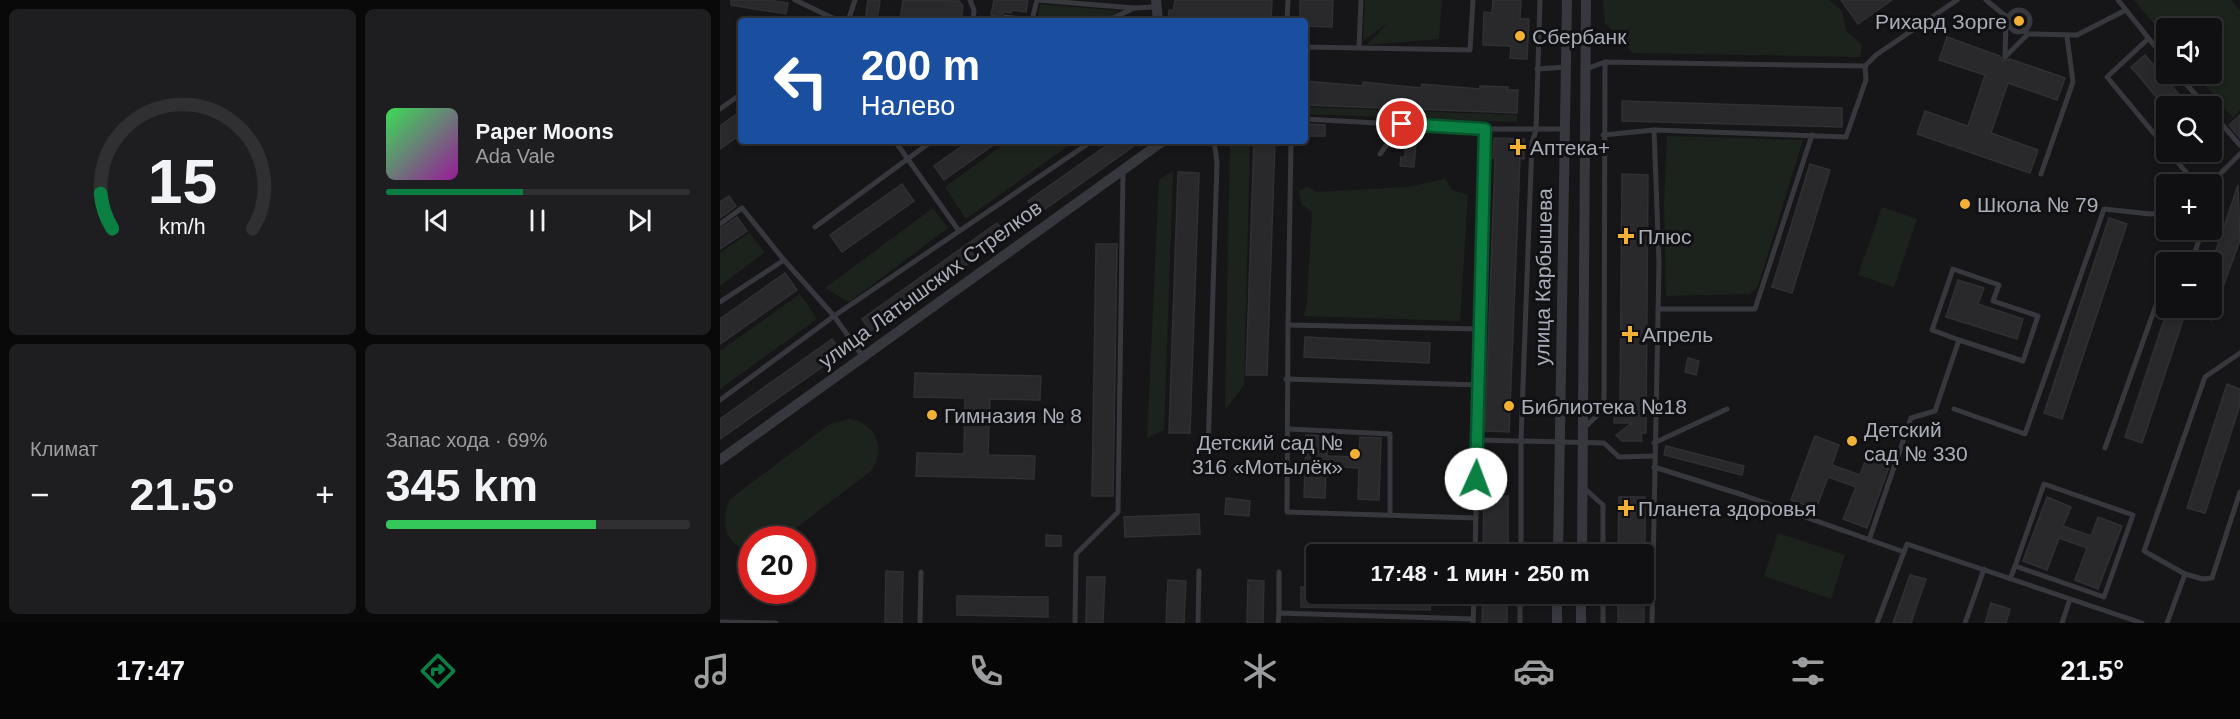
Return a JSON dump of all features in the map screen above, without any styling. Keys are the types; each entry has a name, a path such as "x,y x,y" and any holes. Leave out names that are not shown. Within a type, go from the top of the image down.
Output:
{"street":[{"name":"улица Карбышева","path":"1558,544 1567,0"},
{"name":"улица Карбышева","path":"1582,544 1586,0"},
{"path":"1156,3 1158,18"},
{"name":"улица Латышских Стрелков","path":"720,460 1159,144"},
{"path":"1557,604 1557,623"},
{"path":"1581,604 1581,623"}],"lane":[{"path":"795,0 833,18"},
{"path":"849,18 855,0"},
{"path":"970,0 974,10 973,18"},
{"path":"1032,18 1037,0 1134,8"},
{"path":"1287,18 1288,0"},
{"path":"1359,47 1361,0"},
{"path":"1308,47 1470,50 1473,0"},
{"path":"1521,544 1521,440 1532,142 1536,130 1540,0"},
{"path":"1586,69 1605,62 1865,66 1876,55 1957,0"},
{"path":"1986,0 2007,17 2010,28 2017,32 2067,37 2077,35 2126,10"},
{"path":"2118,0 2156,48"},
{"path":"1113,18 1134,8 1156,3"},
{"path":"2015,10 2026,12 2030,21 2026,32 2005,57 2007,17 2015,10"},
{"path":"1005,17 1014,18"},
{"path":"2041,174 2073,82 2067,37"},
{"path":"2148,39 2107,77 2156,137"},
{"path":"1582,429 1604,409 1605,62"},
{"path":"1603,135 1654,130 1846,137 1866,80 1865,66"},
{"path":"1537,69 1566,67"},
{"path":"2186,84 2197,96"},
{"path":"720,109 738,96"},
{"path":"1308,119 1485,129 1565,129"},
{"path":"1380,154 1402,124"},
{"path":"2222,125 2240,145"},
{"path":"1475,544 1485,129"},
{"path":"1652,623 1658,309 1654,130"},
{"path":"1658,309 1755,309 1812,135"},
{"path":"897,144 959,231"},
{"path":"814,227 928,144"},
{"path":"720,400 834,316 1088,144"},
{"path":"1208,452 1216,162 1214,144"},
{"path":"1291,144 1286,380 1289,429 1287,512 1476,518"},
{"path":"2220,174 2240,154"},
{"path":"2177,162 2187,174"},
{"path":"1075,623 1076,554 1118,512 1123,170"},
{"path":"720,224 742,208 834,316 862,357"},
{"path":"1954,409 2025,434 2104,209 2156,214"},
{"path":"720,302 784,260"},
{"path":"1953,269 1999,285 1993,301 2038,316 2023,361 1959,339 1932,330 1953,269"},
{"path":"2105,448 2156,305"},
{"path":"1288,325 1480,329"},
{"path":"1869,540 1911,418 1935,411 1959,339"},
{"path":"2240,353 2205,378 2144,551 2185,574 2203,579 2212,578 2240,492"},
{"path":"1286,380 1479,385"},
{"path":"1654,443 1727,409"},
{"path":"1289,429 1390,434 1390,515"},
{"path":"1478,440 1582,441 1604,443 1619,457 1654,456"},
{"path":"1654,467 1743,495 1904,552"},
{"path":"2010,579 2044,484 2133,515 2104,597 2015,566"},
{"path":"1582,486 1604,504 1603,544"},
{"path":"1876,623 1907,544 2142,623"},
{"path":"1965,623 1984,570"},
{"path":"1198,623 1199,571"},
{"path":"921,572 921,623"},
{"path":"1278,623 1279,572"},
{"path":"2167,623 2185,574"},
{"path":"2062,623 2070,599"},
{"path":"1279,614 1473,621 1474,604"},
{"path":"1520,623 1521,604"},
{"path":"1603,604 1603,623"},
{"path":"720,622 776,623"}],"shaded area":[{"path":"1365,0 1442,0 1439,39 1367,45 1388,23 1363,41"},
{"path":"1603,0 1829,0 1842,11 1846,31 1862,45 1860,57 1633,53 1605,23"},
{"path":"2134,0 2231,0 2240,11 2240,110 2233,118 2222,105 2222,96 2214,96 2204,84 2222,84 2222,18 2156,18 2156,26"},
{"path":"1040,4 1119,11 1108,18 1038,18"},
{"path":"1308,107 1517,115 1517,122 1308,114"},
{"path":"1667,136 1803,140 1758,286 1750,294 1666,296 1664,203"},
{"path":"1004,144 1071,144 966,219 945,187"},
{"path":"1230,144 1250,144 1244,385 1225,410"},
{"path":"1173,171 1164,430 1147,438 1159,180"},
{"path":"1445,179 1452,190 1468,195 1460,321 1304,316 1307,301 1312,212 1301,204 1299,190 1307,187 1317,192 1407,187"},
{"path":"1882,207 1917,219 1894,287 1858,275"},
{"path":"933,208 948,228 849,302 825,288"},
{"path":"749,233 765,252 720,286 720,253"},
{"path":"800,294 817,319 720,389 720,351"},
{"path":"850,419 866,426 872,432 878,446 878,455 871,471 798,526 738,526 738,546 735,544 730,539 725,524 730,499 830,424"},
{"path":"1778,533 1845,555 1831,599 1764,576"}],"building":[{"path":"731,0 768,0 788,3 786,14 731,5"},
{"path":"868,0 880,0 877,18 865,18"},
{"path":"903,0 959,1 963,6 961,18 900,18"},
{"path":"994,0 1028,0 1026,12 1012,10 1011,13 1004,12 1000,17 991,15"},
{"path":"1175,0 1272,0 1271,18 1168,18 1169,10 1173,11"},
{"path":"1300,0 1333,0 1332,27 1308,26 1308,18 1300,18"},
{"path":"1493,0 1521,0 1520,19 1529,19 1527,59 1510,58 1511,46 1483,45 1484,12 1492,13"},
{"path":"1841,0 1892,0 1858,24"},
{"path":"1947,37 2000,56 2003,61 2010,59 2065,78 2057,100 2008,83 1991,133 2038,150 2030,173 1917,134 1925,111 1968,126 1985,75 1939,60"},
{"path":"2145,55 2156,68 2156,84 2170,84 2180,96 2156,97 2131,67"},
{"path":"1308,81 1363,86 1363,82 1421,88 1422,84 1480,89 1480,86 1508,87 1507,90 1518,90 1517,113 1308,105"},
{"path":"1622,101 1842,108 1842,127 1622,121"},
{"path":"738,113 738,136 720,149 720,126"},
{"path":"2240,115 2240,138 2229,125"},
{"path":"1309,124 1325,125 1325,136 1308,136"},
{"path":"1494,138 1524,139 1524,159 1520,158 1509,432 1485,431"},
{"path":"1405,143 1416,143 1414,167 1400,166 1401,157 1405,157"},
{"path":"965,144 995,144 944,180 934,166"},
{"path":"1109,144 1137,144 1038,214 1028,201"},
{"path":"1254,144 1275,144 1267,375 1246,375"},
{"path":"1810,164 1830,170 1792,293 1772,287"},
{"path":"1178,172 1199,173 1190,433 1169,433"},
{"path":"1622,174 1648,175 1646,433 1641,433 1642,441 1622,441 1616,435 1632,423 1614,423 1614,414 1620,414"},
{"path":"902,184 914,201 842,252 830,235"},
{"path":"2238,185 2240,240 2222,290 2222,252 2215,252 2219,240 2222,240 2222,232"},
{"path":"729,196 736,206 720,218 720,202"},
{"path":"737,217 747,231 720,249 720,229"},
{"path":"2109,218 2127,224 2062,419 2044,413"},
{"path":"997,223 1007,236 871,332 862,319"},
{"path":"1096,244 1117,244 1113,496 1092,496"},
{"path":"785,273 797,290 720,344 720,319"},
{"path":"1958,280 1984,288 1978,304 2023,319 2017,339 1946,317"},
{"path":"2165,318 2183,320 2142,443 2125,437"},
{"path":"1305,337 1430,343 1429,363 1304,357"},
{"path":"832,339 842,353 720,439 720,419"},
{"path":"1688,358 1699,361 1696,375 1685,372"},
{"path":"915,373 1041,376 1040,400 990,399 988,455 1035,456 1034,479 916,476 917,453 964,454 965,398 914,397"},
{"path":"2227,384 2240,389 2240,405 2205,513 2187,508"},
{"path":"1306,435 1327,436 1327,456 1359,457 1360,437 1381,438 1379,500 1358,499 1359,468 1326,466 1325,498 1304,497"},
{"path":"1815,436 1839,445 1832,465 1860,475 1867,456 1890,464 1867,528 1843,519 1856,487 1828,477 1816,509 1791,500"},
{"path":"1666,446 1744,466 1742,475 1664,455"},
{"path":"1484,496 1508,496 1508,544 1483,544"},
{"path":"1619,497 1645,497 1645,544 1618,544"},
{"path":"2047,497 2071,507 2063,526 2091,536 2098,517 2122,526 2098,589 2075,580 2087,548 2059,538 2047,570 2023,561"},
{"path":"1226,498 1250,501 1249,516 1225,514"},
{"path":"1199,514 1200,534 1125,537 1124,517"},
{"path":"1046,535 1061,536 1061,546 1046,546"},
{"path":"886,571 903,572 902,623 885,623"},
{"path":"1910,575 1926,579 1911,623 1893,623"},
{"path":"1087,577 1105,577 1103,623 1086,623"},
{"path":"1168,580 1186,581 1184,623 1166,623"},
{"path":"1248,580 1264,581 1263,623 1247,623"},
{"path":"1301,587 1306,587 1306,604 1430,604 1430,610 1301,607"},
{"path":"957,596 1048,597 1048,617 957,615"},
{"path":"1991,603 2010,609 2006,623 1985,623"},
{"path":"1483,604 1507,604 1507,623 1482,623"},
{"path":"1618,604 1644,604 1644,623 1618,623"}],"place":[{"name":"Рихард Зорге","path":"2019,21"},
{"name":"Сбербанк","path":"1520,36"},
{"name":"Аптека+","path":"1518,147"},
{"name":"Школа № 79","path":"1965,204"},
{"name":"Плюс","path":"1626,236"},
{"name":"Апрель","path":"1630,334"},
{"name":"Библиотека №18","path":"1509,406"},
{"name":"Гимназия № 8","path":"932,415"},
{"name":"Детский сад № 330","path":"1852,441"},
{"name":"Детский сад № 316 «Мотылёк»","path":"1355,454"},
{"name":"Планета здоровья","path":"1626,508"}],"route":[{"path":"1402,124 1485,129 1476,479"}]}
